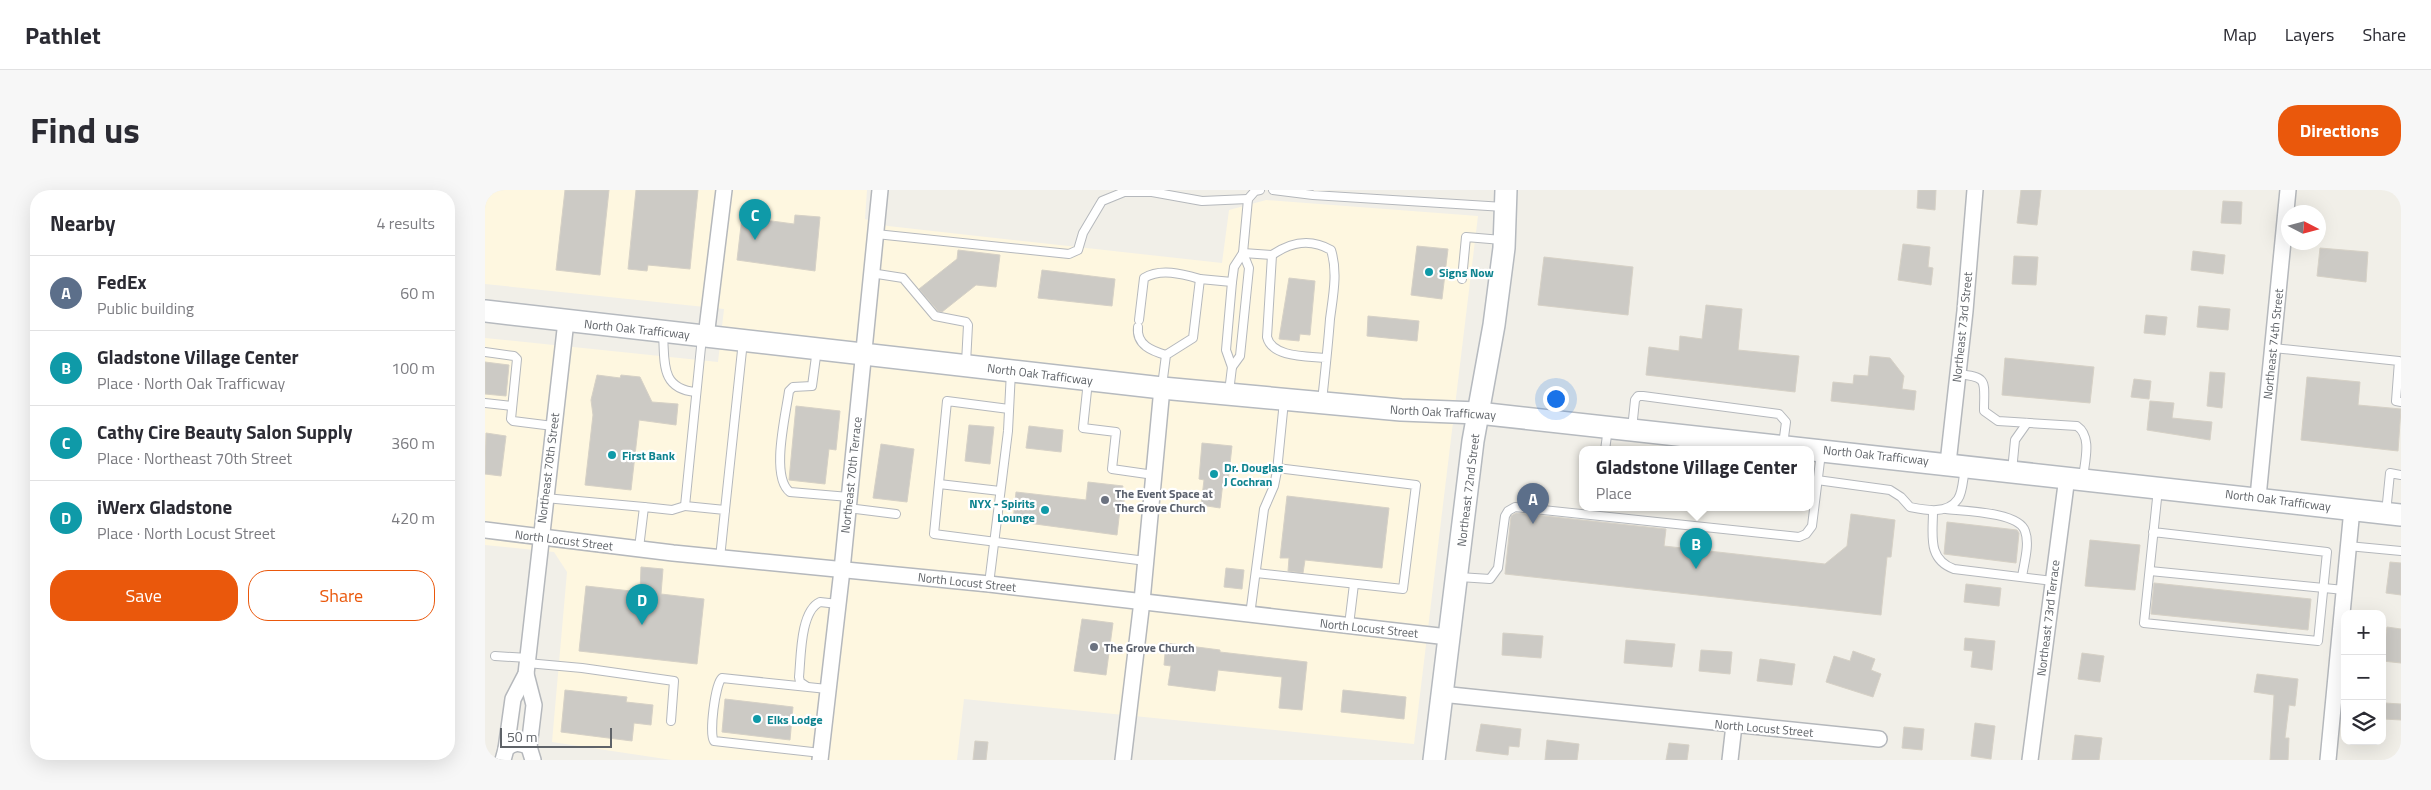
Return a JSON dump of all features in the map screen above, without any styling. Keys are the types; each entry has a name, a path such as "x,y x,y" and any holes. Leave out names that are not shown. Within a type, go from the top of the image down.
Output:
{"main road":[{"name":"Northeast 72nd Street","path":"1433,760 1478,413 1494,325 1504,240 1506,198"},
{"name":"North Oak Trafficway","path":"485,311 663,333 1162,388 1401,410 1478,413 1791,446"},
{"name":"North Oak Trafficway","path":"1814,449 2393,514"}],"street":[{"path":"704,337 724,190"},
{"name":"Northeast 70th Terrace","path":"821,756 827,689 842,570 880,190"},
{"name":"Northeast 73rd Street","path":"1957,464 1958,374 1975,190"},
{"name":"Northeast 74th Street","path":"2258,498 2288,190"},
{"name":"Northeast 70th Street","path":"531,754 533,705 527,665 540,537 566,321"},
{"path":"1123,760 1142,601 1162,388"},
{"name":"Northeast 73rd Terrace","path":"2030,760 2053,581 2075,478"},
{"path":"2328,760 2352,510"},
{"name":"North Locust Street","path":"485,530 720,558 989,584 1448,637"},
{"name":"Northeast 70th Street","path":"504,755 513,699 527,665"},
{"name":"North Locust Street","path":"1441,694 1879,739"},
{"path":"1730,760 1734,725"},
{"path":"504,755 514,744 531,754"}],"lane":[{"path":"1229,394 1232,367 1226,350 1232,282 1235,267 1243,253 1248,199 1255,191 1260,190"},
{"path":"1273,190 1313,195 1506,198"},
{"path":"876,234 1069,254 1078,250 1083,234 1102,200 1124,192 1152,192 1202,201 1248,199"},
{"path":"1462,279 1466,238 1504,240"},
{"path":"1243,253 1272,255 1285,246 1300,242 1320,244 1331,250 1335,262 1334,282 1322,403"},
{"path":"1232,367 1240,356 1249,268 1243,253"},
{"path":"1272,255 1267,337 1269,344 1281,352 1327,358"},
{"path":"1200,278 1193,338 1166,355 1153,351 1142,343 1138,337 1138,324 1144,278 1151,274 1164,272 1232,282"},
{"path":"871,274 903,278 935,316 966,322 968,325 965,365"},
{"path":"663,333 664,362 668,377 682,390 696,392"},
{"path":"685,506 696,392 704,337"},
{"path":"720,558 743,341"},
{"path":"2273,348 2399,360 2396,401 2401,402"},
{"path":"817,349 812,386 793,387 789,392 780,469 783,483 790,492 848,502 896,514"},
{"path":"485,352 514,356 517,359 511,419 513,421 553,426"},
{"path":"1162,388 1166,355"},
{"path":"989,584 1009,409 1011,372"},
{"path":"1958,374 1981,378 1984,410 1988,416 1998,421 2077,426 2082,429 2086,438 2075,478"},
{"path":"1088,380 1083,428 1116,432 1112,469 1154,475"},
{"path":"1632,429 1635,400 1638,396 1643,396 1779,414 1786,422 1783,445"},
{"path":"1250,615 1264,509 1274,486 1277,468 1284,399"},
{"path":"1009,409 947,402 934,534 995,540 1145,562"},
{"path":"485,403 512,406"},
{"path":"2012,471 2015,440 2027,423"},
{"path":"1606,446 1608,426"},
{"path":"1814,508 1821,450"},
{"path":"1945,509 1958,499 1957,464"},
{"path":"1256,573 1403,589 1416,485 1277,468"},
{"path":"2393,514 2390,474 2401,475"},
{"path":"1817,480 1890,490 1901,497 1910,507 1933,511 1945,509 2007,516 2018,521 2025,529 2027,541 2022,577"},
{"path":"939,484 1000,491"},
{"path":"2153,532 2327,552 2318,641 2144,623 2153,532 2158,487"},
{"path":"545,498 672,510 685,506 725,510"},
{"path":"639,548 644,507"},
{"path":"1457,577 1490,579 1493,576 1498,568 1505,516 1508,511 1515,507 1579,511"},
{"path":"1581,511 1799,537 1806,534 1812,526 1814,511"},
{"path":"1933,511 1933,543 1936,556 1944,565 1954,569 2053,581"},
{"path":"2348,546 2401,551"},
{"path":"2149,571 2344,590"},
{"path":"1349,625 1354,584"},
{"path":"806,686 800,682 799,677 803,640 809,612 820,602 838,604"},
{"path":"495,656 527,665 582,668 673,681 671,721"},
{"path":"821,756 720,742 712,739 718,683 722,678 827,689"}],"shaded area":[{"path":"485,190 867,190 865,219 888,226 1222,263 1229,210 1266,200 1478,216 1414,744 964,699 957,760 672,760 552,742 567,572 554,552 485,545 485,338 718,362 724,309 485,284"}],"building":[{"path":"565,190 609,190 600,275 556,270"},
{"path":"636,190 698,190 690,269 648,265 647,271 628,269"},
{"path":"1918,190 1936,190 1935,210 1917,208"},
{"path":"2021,190 2041,190 2037,225 2017,223"},
{"path":"2223,201 2242,202 2241,224 2221,223"},
{"path":"795,215 820,217 815,271 737,260 742,217 794,224"},
{"path":"1903,244 1930,247 1928,267 1933,268 1931,285 1898,280"},
{"name":"Signs Now","path":"1417,246 1448,249 1442,299 1411,295"},
{"path":"2326,248 2368,252 2366,282 2317,276 2320,250"},
{"path":"958,250 1000,255 996,287 976,285 942,312 938,311 919,289 957,259"},
{"path":"2193,251 2225,255 2223,274 2191,270"},
{"path":"2014,256 2038,257 2036,285 2012,284"},
{"path":"1544,257 1633,267 1628,315 1538,305"},
{"path":"1042,270 1115,279 1112,306 1038,298"},
{"path":"1289,278 1315,281 1310,335 1300,334 1299,341 1279,339"},
{"path":"1706,305 1742,309 1738,350 1799,356 1795,392 1646,375 1649,347 1679,351 1680,336 1702,339"},
{"path":"2199,306 2230,309 2228,330 2197,327"},
{"path":"2146,315 2167,317 2165,335 2144,333"},
{"path":"1368,316 1419,321 1417,341 1367,336"},
{"path":"1870,356 1890,358 1904,376 1902,389 1916,391 1914,410 1831,401 1833,382 1853,384 1854,375 1868,376"},
{"path":"2005,358 2094,367 2090,403 2002,395"},
{"path":"485,362 509,365 506,396 485,394"},
{"path":"2210,372 2225,373 2222,408 2207,406"},
{"name":"First Bank","path":"597,375 620,378 621,375 640,377 652,402 678,404 676,425 639,420 631,490 585,485 593,415 591,400"},
{"path":"2307,377 2360,382 2358,405 2401,409 2398,451 2301,440"},
{"path":"2134,379 2151,381 2149,399 2131,397"},
{"path":"2150,401 2174,403 2172,418 2212,422 2210,440 2147,430"},
{"path":"796,406 840,411 836,450 829,449 825,484 789,480"},
{"path":"969,425 994,427 990,464 965,461"},
{"path":"1029,426 1063,430 1061,452 1026,448"},
{"path":"486,433 506,436 501,476 485,474"},
{"name":"Dr. Douglas J Cochran","path":"1202,443 1232,446 1228,482 1223,482 1220,508 1201,505 1204,480 1199,479"},
{"path":"881,444 914,449 907,502 873,498"},
{"path":"1088,482 1123,486 1122,491 1125,491 1123,509 1120,509 1117,535 1013,521 1016,492 1086,500"},
{"path":"1287,496 1389,508 1382,568 1305,560 1303,573 1288,571 1289,558 1280,558"},
{"path":"1516,513 1666,529 1664,546 1825,564 1847,546 1851,514 1895,520 1891,557 1887,557 1881,615 1505,574 1511,516"},
{"path":"1947,522 2017,530 2019,533 2016,563 1944,554"},
{"path":"2090,540 2140,545 2135,590 2085,586"},
{"path":"2390,562 2401,563 2401,595 2386,593"},
{"path":"641,567 663,569 661,594 704,599 697,664 579,651 586,586 640,592"},
{"path":"1226,568 1244,570 1242,589 1224,587"},
{"path":"2154,583 2311,599 2308,630 2151,614"},
{"path":"1966,584 2001,588 1999,606 1964,602"},
{"name":"The Grove Church","path":"1082,619 1113,623 1106,675 1074,671"},
{"path":"2387,627 2401,629 2401,663 2386,661"},
{"path":"1503,633 1543,636 1541,658 1502,655"},
{"path":"1965,638 1995,641 1992,670 1971,667 1973,651 1964,650"},
{"path":"1626,640 1675,644 1672,667 1624,663"},
{"path":"1166,643 1220,650 1220,652 1307,662 1302,710 1279,708 1282,677 1218,670 1215,691 1168,685 1171,666 1164,665"},
{"path":"1701,650 1732,652 1730,674 1699,671"},
{"path":"1853,651 1875,659 1871,670 1881,674 1873,697 1826,682 1834,656 1850,661"},
{"path":"2082,653 2104,656 2100,682 2078,679"},
{"path":"1760,659 1795,664 1792,685 1757,681"},
{"path":"2257,674 2298,679 2295,706 2289,705 2285,738 2289,738 2288,760 2270,760 2274,695 2254,692"},
{"path":"565,690 627,697 626,702 653,705 651,725 634,723 632,741 561,732"},
{"path":"1343,690 1406,697 1404,719 1341,712"},
{"name":"Elks Lodge","path":"725,699 793,707 790,740 722,732"},
{"path":"2386,703 2401,704 2401,720 2386,719"},
{"path":"1975,723 1995,726 1991,759 1971,756"},
{"path":"1481,724 1521,729 1519,747 1509,746 1508,755 1476,751"},
{"path":"1904,727 1924,729 1922,750 1902,748"},
{"path":"2075,735 2102,738 2099,760 2072,760"},
{"path":"1547,740 1579,744 1577,760 1545,760"},
{"path":"975,741 988,742 986,760 973,760"},
{"path":"1669,743 1689,745 1687,760 1666,760"}],"place":[{"name":"Cathy Cire Beauty Salon Supply","path":"755,240"},
{"name":"Signs Now","path":"1429,272"},
{"name":"First Bank","path":"612,455"},
{"name":"Dr. Douglas J Cochran","path":"1214,474"},
{"name":"The Event Space at The Grove Church","path":"1105,500"},
{"name":"NYX - Spirits Lounge","path":"1045,510"},
{"name":"FedEx","path":"1533,524"},
{"name":"Gladstone Village Center","path":"1696,569"},
{"name":"iWerx Gladstone","path":"642,625"},
{"name":"The Grove Church","path":"1094,647"},
{"name":"Elks Lodge","path":"757,719"}]}
